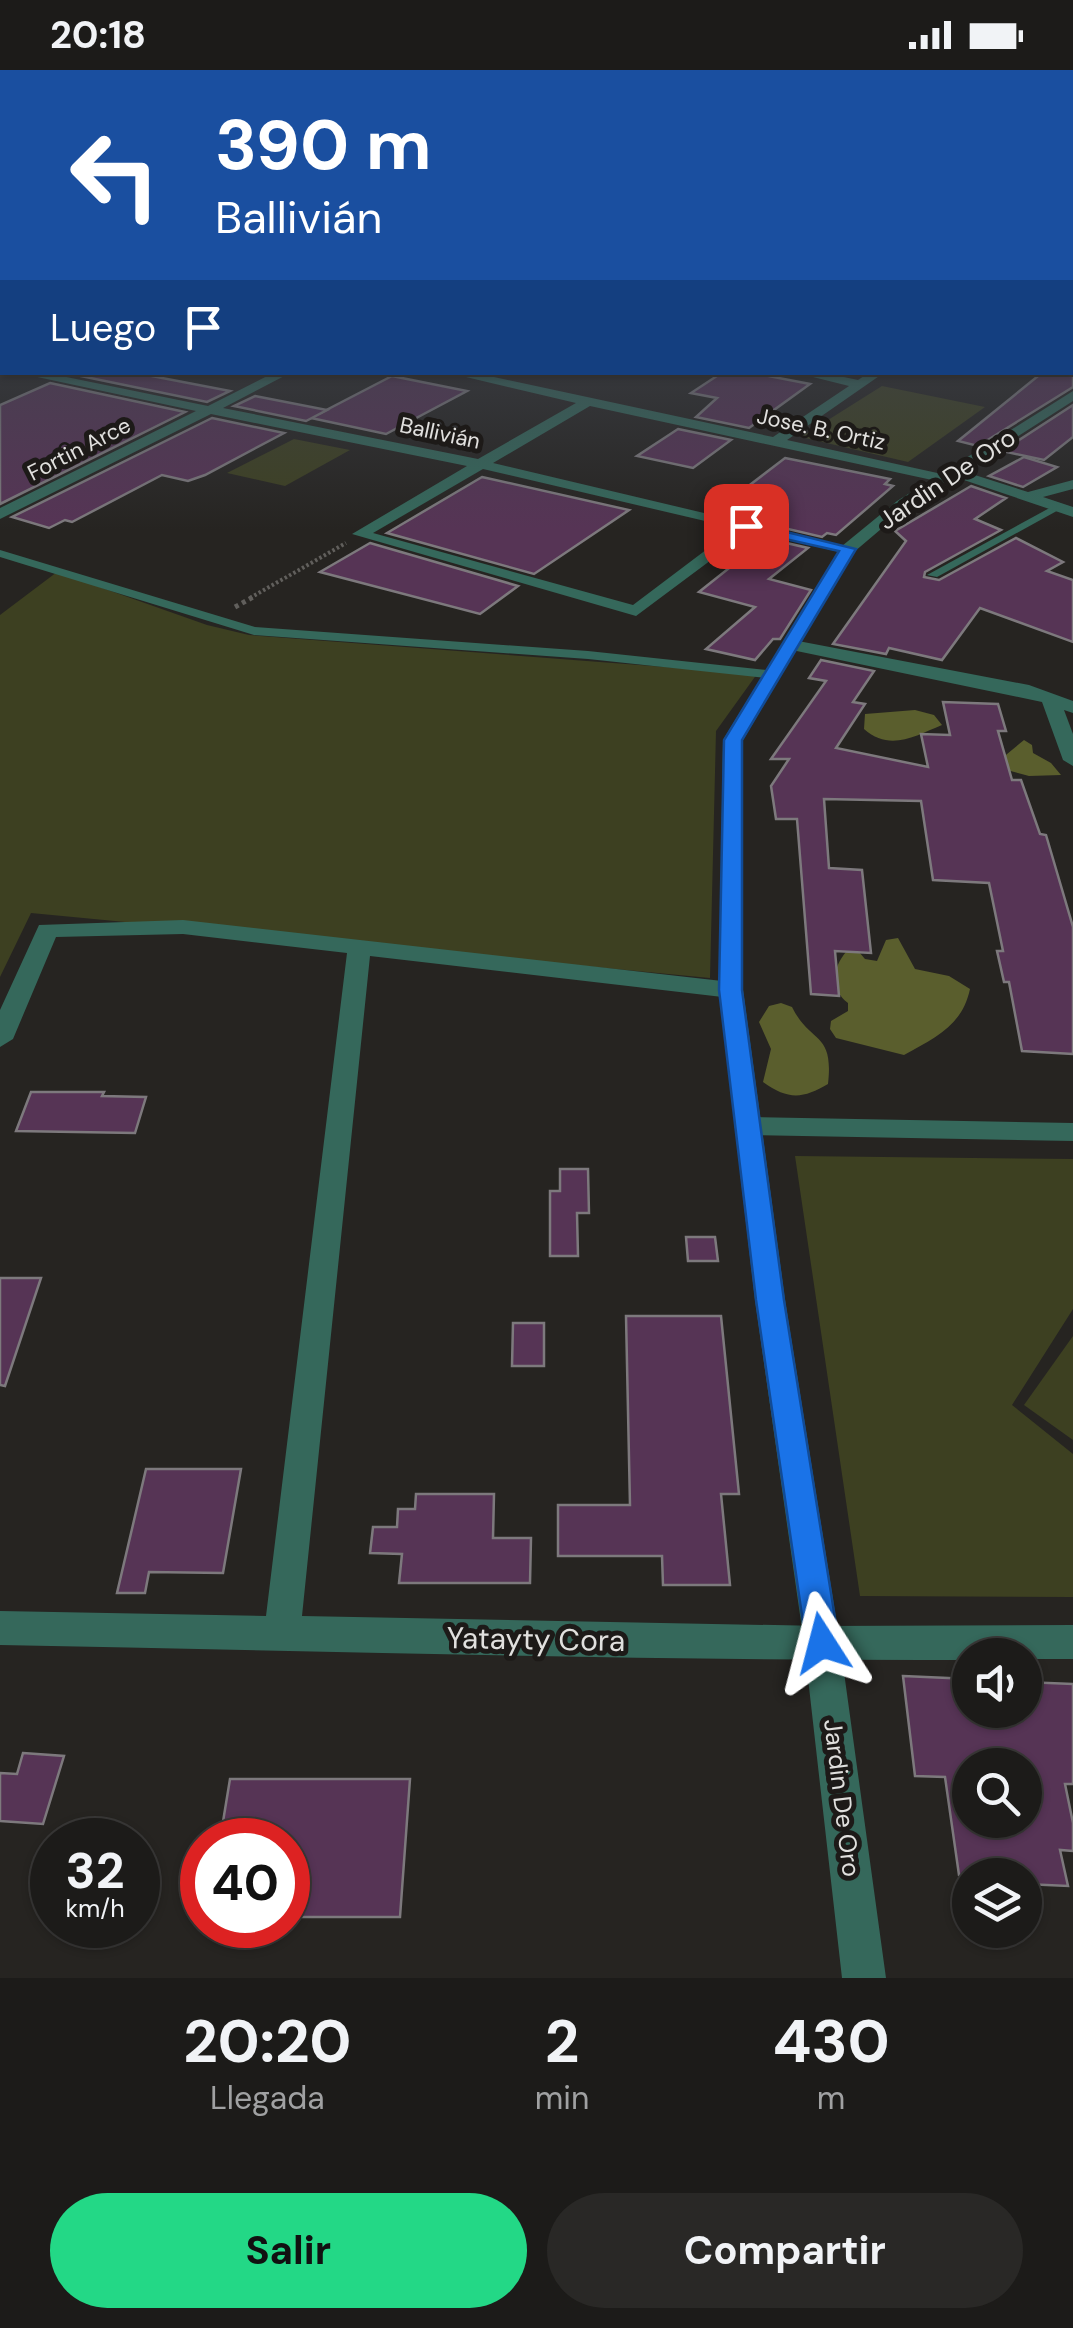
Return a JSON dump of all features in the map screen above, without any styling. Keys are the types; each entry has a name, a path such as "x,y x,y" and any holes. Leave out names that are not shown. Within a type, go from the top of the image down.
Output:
{"street":[{"name":"Fortin Arce","path":"0,514 280,375"},
{"name":"Jose. B. Ortiz","path":"465,375 951,476 1066,510"},
{"path":"814,375 858,384"},
{"path":"775,442 874,375"},
{"name":"Ballivián","path":"28,376 481,464 848,549"},
{"name":"Jardin De Oro","path":"864,1978 822,1643 730,990 733,740 848,549 902,504 1073,395"},
{"path":"360,534 589,402"},
{"path":"1027,497 1073,484"},
{"path":"360,534 636,611 746,526"},
{"path":"793,644 1050,698 1073,708"},
{"path":"1050,698 1073,760"},
{"path":"0,1039 47,930 183,927 730,990"},
{"path":"282,1636 359,949"},
{"path":"747,1126 1073,1132"},
{"name":"Yatayty Cora","path":"0,1628 282,1636 1073,1642"}],"lane":[{"path":"933,575 1066,510"},
{"path":"0,554 254,631 588,655 775,674"}],"path":[{"path":"213,620 360,534"}],"green space":[{"path":"882,386 985,407 908,462 801,437"},
{"path":"294,439 350,450 285,486 227,473"},
{"path":"57,572 207,625 249,635 757,674 716,731 710,978 31,913 0,977 0,615"},
{"path":"915,710 934,715 942,725 893,741 864,729 865,714"},
{"path":"1024,740 1032,745 1033,753 1051,763 1061,775 1029,776 1007,770 1001,759"},
{"path":"898,938 915,969 949,976 970,989 961,1012 946,1029 904,1055 836,1038 830,1029 831,1021 848,1011 835,978 842,957 847,951 859,952 865,959 877,961 886,940"},
{"path":"781,1003 792,1007 828,1055 828,1084 804,1095 789,1095 763,1082 771,1049 759,1022 769,1006"},
{"path":"795,1156 1073,1159 1073,1309 1012,1405 1073,1454 1073,1597 860,1596"},
{"path":"1073,1336 1073,1440 1024,1405"}],"building":[{"path":"76,375 147,375 230,391 207,402"},
{"path":"718,375 764,375 810,384 749,428 696,417 717,398 691,393"},
{"path":"1039,375 1073,375 1073,387 978,446 958,441"},
{"path":"392,376 467,391 386,434 311,418"},
{"path":"50,383 185,412 0,504 0,405"},
{"path":"255,396 327,410 306,421 234,406"},
{"path":"1073,405 1073,437 1044,460 1002,451"},
{"path":"212,418 284,433 188,481 162,475 72,522 65,520 49,528 12,517"},
{"path":"678,429 731,440 693,468 637,456"},
{"path":"1024,457 1057,467 1023,487 989,476"},
{"path":"785,458 890,479 885,484 893,486 836,535 827,533 822,537 771,525 775,521 721,507"},
{"path":"482,477 629,510 534,574 387,533"},
{"path":"971,486 1006,498 975,519 1001,530 925,572 924,577 939,580 1016,538 1063,562 1047,571 1073,580 1073,642 980,608 942,660 889,648 886,654 833,644 906,541 895,531"},
{"path":"756,536 808,548 769,579 811,590 780,639 773,639 755,660 706,649 755,607 699,592 733,565 724,562"},
{"path":"370,543 518,586 480,614 320,572"},
{"path":"821,660 874,671 853,702 865,704 836,748 928,767 921,734 950,735 943,702 998,704 1006,731 998,731 1012,780 1021,780 1040,834 1046,835 1073,927 1073,1054 1022,1051 1009,982 1004,982 997,951 1003,951 989,883 933,880 921,801 824,799 829,868 862,870 871,953 835,951 839,996 811,994 797,819 776,819 771,786 789,759 771,759 826,681 809,678"},
{"path":"31,1092 104,1092 102,1096 146,1097 135,1133 16,1131"},
{"path":"560,1169 588,1169 589,1213 577,1213 578,1256 550,1256 550,1191 560,1191"},
{"path":"686,1237 715,1237 718,1261 688,1261"},
{"path":"0,1278 41,1278 5,1386 0,1385"},
{"path":"626,1316 721,1316 739,1494 721,1494 730,1585 663,1585 662,1556 558,1556 558,1505 630,1505"},
{"path":"513,1323 544,1323 544,1366 512,1366"},
{"path":"146,1469 241,1469 223,1573 149,1572 145,1593 117,1593"},
{"path":"416,1494 494,1494 493,1538 531,1538 530,1583 399,1583 402,1554 370,1553 373,1527 397,1527 398,1509 415,1509"},
{"path":"903,1676 952,1678 952,1728 1042,1728 1042,1683 1073,1684 1073,1784 1065,1784 1073,1823 1073,1851 1060,1850 1068,1886 1042,1885 1042,1858 957,1858 954,1838 1042,1838 1042,1748 952,1748 952,1826 945,1777 915,1776"},
{"path":"23,1753 64,1756 45,1818 30,1818 30,1823 0,1821 0,1773 17,1774"},
{"path":"230,1779 410,1779 400,1917 310,1917 310,1818 224,1818"}],"route":[{"path":"746,526 848,549 733,740 730,990 770,1300 822,1643"}]}
